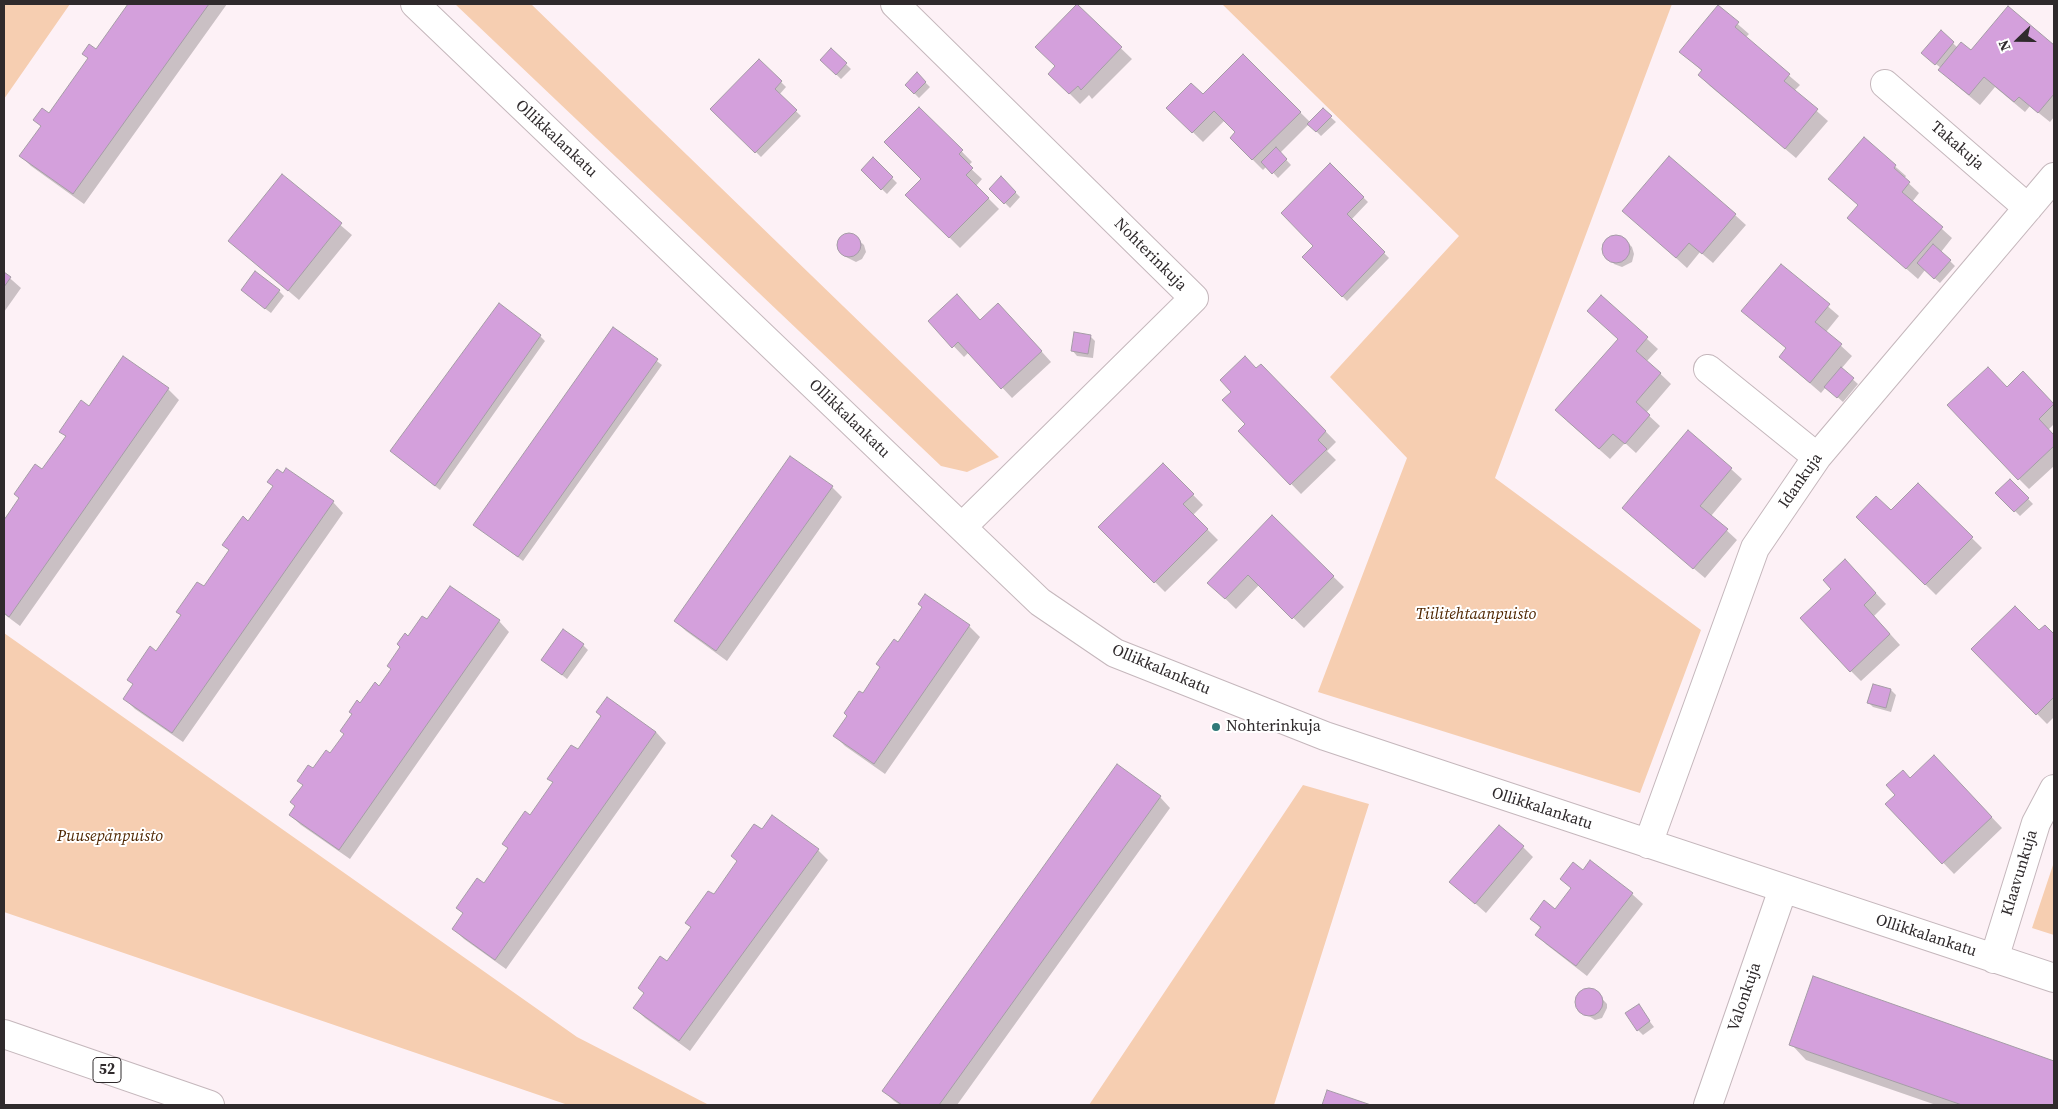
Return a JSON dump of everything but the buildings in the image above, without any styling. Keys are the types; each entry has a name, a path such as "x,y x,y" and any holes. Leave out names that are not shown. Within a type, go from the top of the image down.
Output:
{"street":[{"name":"Ollikkalankatu","path":"415,4 1040,602 1115,653 1325,736 2054,978"},
{"name":"Nohterinkuja","path":"895,4 1194,298 962,527"},
{"name":"Takakuja","path":"1885,84 2028,208"},
{"name":"Idankuja","path":"1648,844 1755,548 1817,457 2054,177"},
{"path":"1708,369 1817,457"},
{"name":"Klaavunkuja","path":"1994,959 2036,823 2054,789"},
{"name":"Valonkuja","path":"1708,1105 1783,888"},
{"name":"52","path":"4,1034 210,1105"}],"green space":[{"path":"4,4 70,4 4,99"},
{"path":"455,4 531,4 999,457 967,472 941,466"},
{"name":"Tiilitehtaanpuisto","path":"1222,4 1672,4 1495,478 1701,630 1640,793 1318,692 1407,458 1330,377 1459,236"},
{"name":"Puusepänpuisto","path":"4,633 577,1037 709,1105 568,1105 4,912"},
{"path":"1303,785 1369,804 1274,1105 1089,1105"},
{"path":"2054,862 2054,935 2032,928"}],"place":[{"name":"Nohterinkuja","path":"1216,727"}]}
